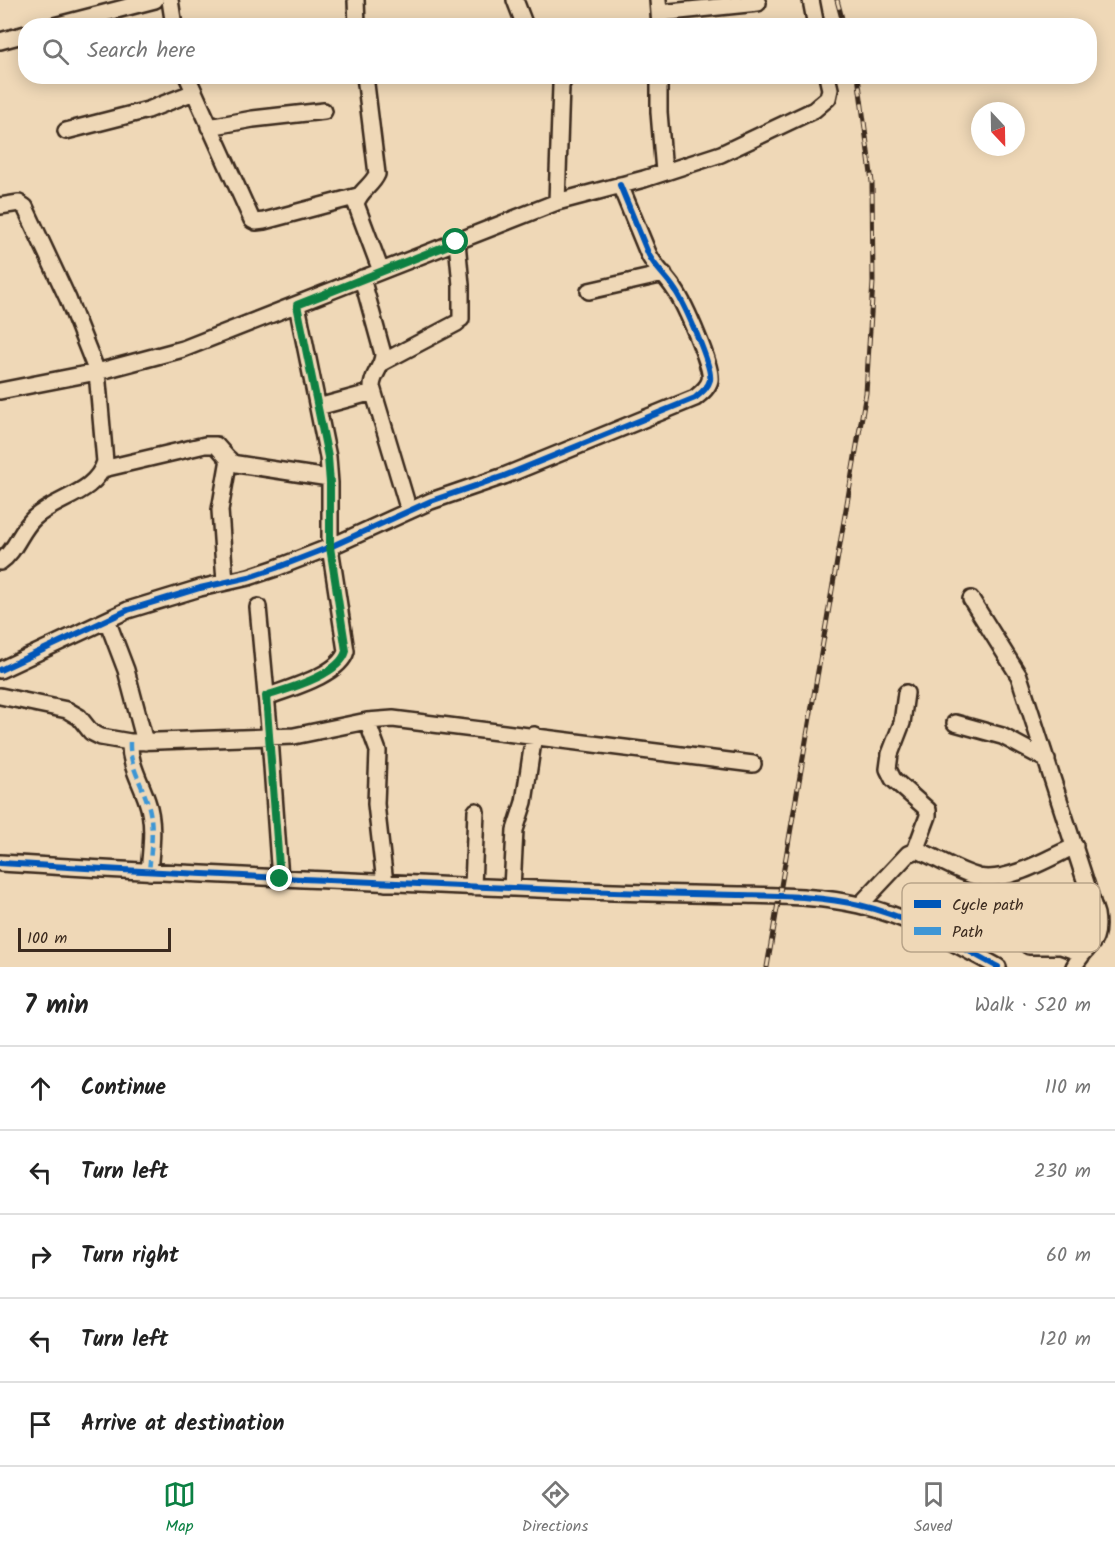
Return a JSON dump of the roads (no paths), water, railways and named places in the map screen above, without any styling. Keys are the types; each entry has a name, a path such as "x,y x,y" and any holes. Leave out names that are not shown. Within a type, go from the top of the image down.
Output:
{"street":[{"path":"85,18 155,0"},
{"path":"170,0 173,18"},
{"path":"356,0 357,18"},
{"path":"515,0 522,18"},
{"path":"811,0 814,18"},
{"path":"659,13 758,3"},
{"path":"0,41 18,36"},
{"path":"190,84 250,216 256,222 358,196 374,181 377,174 366,84"},
{"path":"557,202 562,84"},
{"path":"659,84 664,172"},
{"path":"0,391 97,372 183,349 557,202 721,154 814,110 828,98 829,84"},
{"path":"66,131 148,110 194,92"},
{"path":"209,127 253,118 324,111"},
{"path":"0,670 138,606 267,571 330,547 409,511 514,472 695,398 710,382 710,369 683,304 664,274 652,262 620,185"},
{"path":"358,196 358,211 381,271"},
{"path":"0,206 19,203 25,207 68,299 97,372 105,462 103,469 89,486 47,508 34,518 11,552 0,562"},
{"path":"409,511 373,392 372,380 383,362 459,321 461,285 456,242"},
{"path":"589,291 664,274"},
{"path":"362,279 383,354 383,362"},
{"path":"266,696 314,679 339,663 346,651 330,547 328,457 297,305"},
{"path":"318,407 373,392"},
{"path":"103,469 205,445 216,445 231,462 244,466 329,478"},
{"path":"225,582 220,510 229,459"},
{"path":"971,599 1019,676 1086,883"},
{"path":"258,607 280,879"},
{"path":"106,620 126,670 138,742 130,752 133,768 148,803 151,824 149,872"},
{"path":"906,693 902,723 890,754 888,769 893,779 928,810 928,816 915,851"},
{"path":"0,696 67,710 79,717 92,732 101,737 138,742 270,738 307,734 367,721 393,719 753,764"},
{"path":"367,721 378,752 376,804 385,883"},
{"path":"956,723 991,732 1047,760"},
{"path":"512,888 515,830 524,802 534,735"},
{"path":"473,886 476,811"},
{"path":"860,905 908,855 915,851 920,851 977,877 988,878 1010,875 1075,846"},
{"path":"0,863 280,879 781,896 860,905 902,920"},
{"path":"970,952 998,967"},
{"path":"1074,967 1083,954 1078,952"}],"railway":[{"path":"837,0 842,18"},
{"path":"767,967 866,393 873,282 872,182 859,84"}]}
